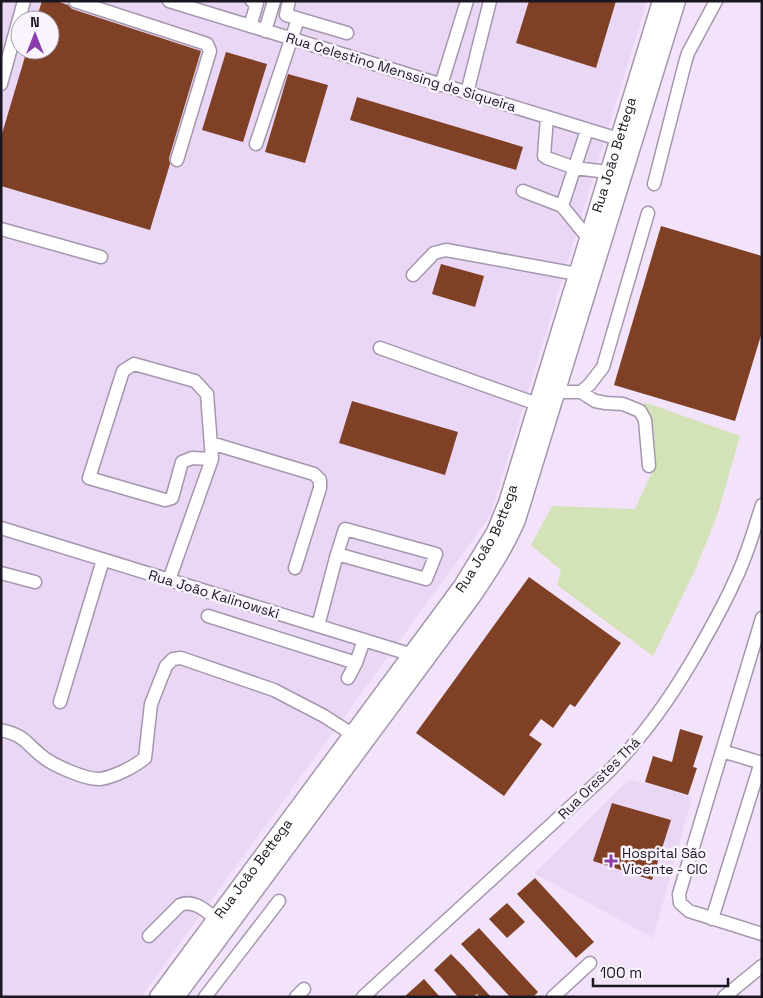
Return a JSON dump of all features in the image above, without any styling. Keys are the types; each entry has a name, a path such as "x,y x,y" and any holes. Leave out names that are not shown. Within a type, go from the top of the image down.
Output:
{"main road":[{"name":"Rua João Bettega","path":"158,997 352,734 485,579 510,535 517,520 556,392 626,141 661,1"},
{"name":"Rua João Bettega","path":"176,997 419,657 496,532 507,503 608,172 626,141 676,1"}],"street":[{"path":"1,84 24,1"},
{"path":"75,1 209,46 210,51 176,160"},
{"name":"Rua Celestino Menssing de Siqueira","path":"169,1 199,6 265,31 626,141"},
{"path":"265,31 274,1"},
{"path":"289,1 286,14 347,33"},
{"path":"441,85 467,1"},
{"path":"467,93 490,1"},
{"path":"654,184 684,64 716,1"},
{"path":"250,26 256,2"},
{"path":"256,144 298,19"},
{"path":"547,117 544,156 575,168 608,172"},
{"path":"562,206 587,130"},
{"path":"523,191 562,206 588,238"},
{"path":"581,392 603,367 648,213"},
{"path":"1,229 101,257"},
{"path":"414,275 434,253 446,250 577,274"},
{"path":"380,348 537,404"},
{"path":"169,580 212,459 207,394 196,381 134,364 123,370 88,478 165,500 172,498 182,462 192,458 212,459"},
{"path":"556,392 581,392 595,400 623,404 640,411 645,420 649,466"},
{"path":"212,443 314,474 320,480 320,488 294,568"},
{"name":"Rua Orestes Thá","path":"362,997 602,780 648,728 678,684 721,610 745,558 762,504"},
{"name":"Rua João Kalinowski","path":"1,528 419,657"},
{"path":"318,626 337,554 345,529 436,554 426,579 337,554"},
{"path":"60,702 103,560"},
{"path":"1,573 35,582"},
{"path":"208,616 356,663"},
{"path":"762,618 757,649 722,750 680,889 680,903 689,911 762,934"},
{"path":"348,678 356,663 364,640"},
{"path":"1,730 24,738 41,756 89,778 100,778 136,766 145,758 152,704 166,666 173,659 181,658 274,690 324,716 352,734"},
{"path":"712,919 761,762 722,750"},
{"path":"205,997 279,900"},
{"path":"149,936 184,903 190,903 199,907 216,919"},
{"path":"553,997 590,963"},
{"path":"724,997 762,966"}],"shaded area":[{"path":"1,1 647,1 490,516 141,997 1,997"},
{"name":"Hospital São Vicente - CIC","path":"630,779 692,797 653,938 534,873"}],"green space":[{"path":"644,402 740,436 717,516 696,568 653,656 557,585 561,570 531,545 552,506 635,509 653,470"}],"building":[{"path":"42,1 56,1 68,5 72,9 201,51 150,230 1,186 1,137 24,60 60,60 60,10 39,10"},
{"path":"529,1 616,1 596,68 516,43"},
{"path":"226,52 267,64 243,142 202,130"},
{"path":"288,74 328,85 305,163 265,152"},
{"path":"357,97 523,147 516,170 350,120"},
{"path":"661,226 762,256 762,332 735,421 614,385"},
{"path":"441,264 484,276 475,307 432,294"},
{"path":"352,401 458,432 445,475 339,443"},
{"path":"529,577 621,643 575,707 570,704 553,728 541,719 529,735 542,744 504,796 416,733"},
{"path":"680,729 703,736 693,767 697,768 688,795 645,782 653,756 672,762"},
{"path":"612,803 671,820 652,880 593,861"},
{"path":"535,878 594,942 576,958 517,894"},
{"path":"507,903 525,922 507,938 489,919"},
{"path":"479,928 538,992 533,997 510,997 461,944"},
{"path":"451,954 491,997 480,997 477,994 473,997 458,997 434,970"},
{"path":"424,979 440,997 404,997"}],"place":[{"name":"Hospital São Vicente - CIC","path":"611,861"}]}
